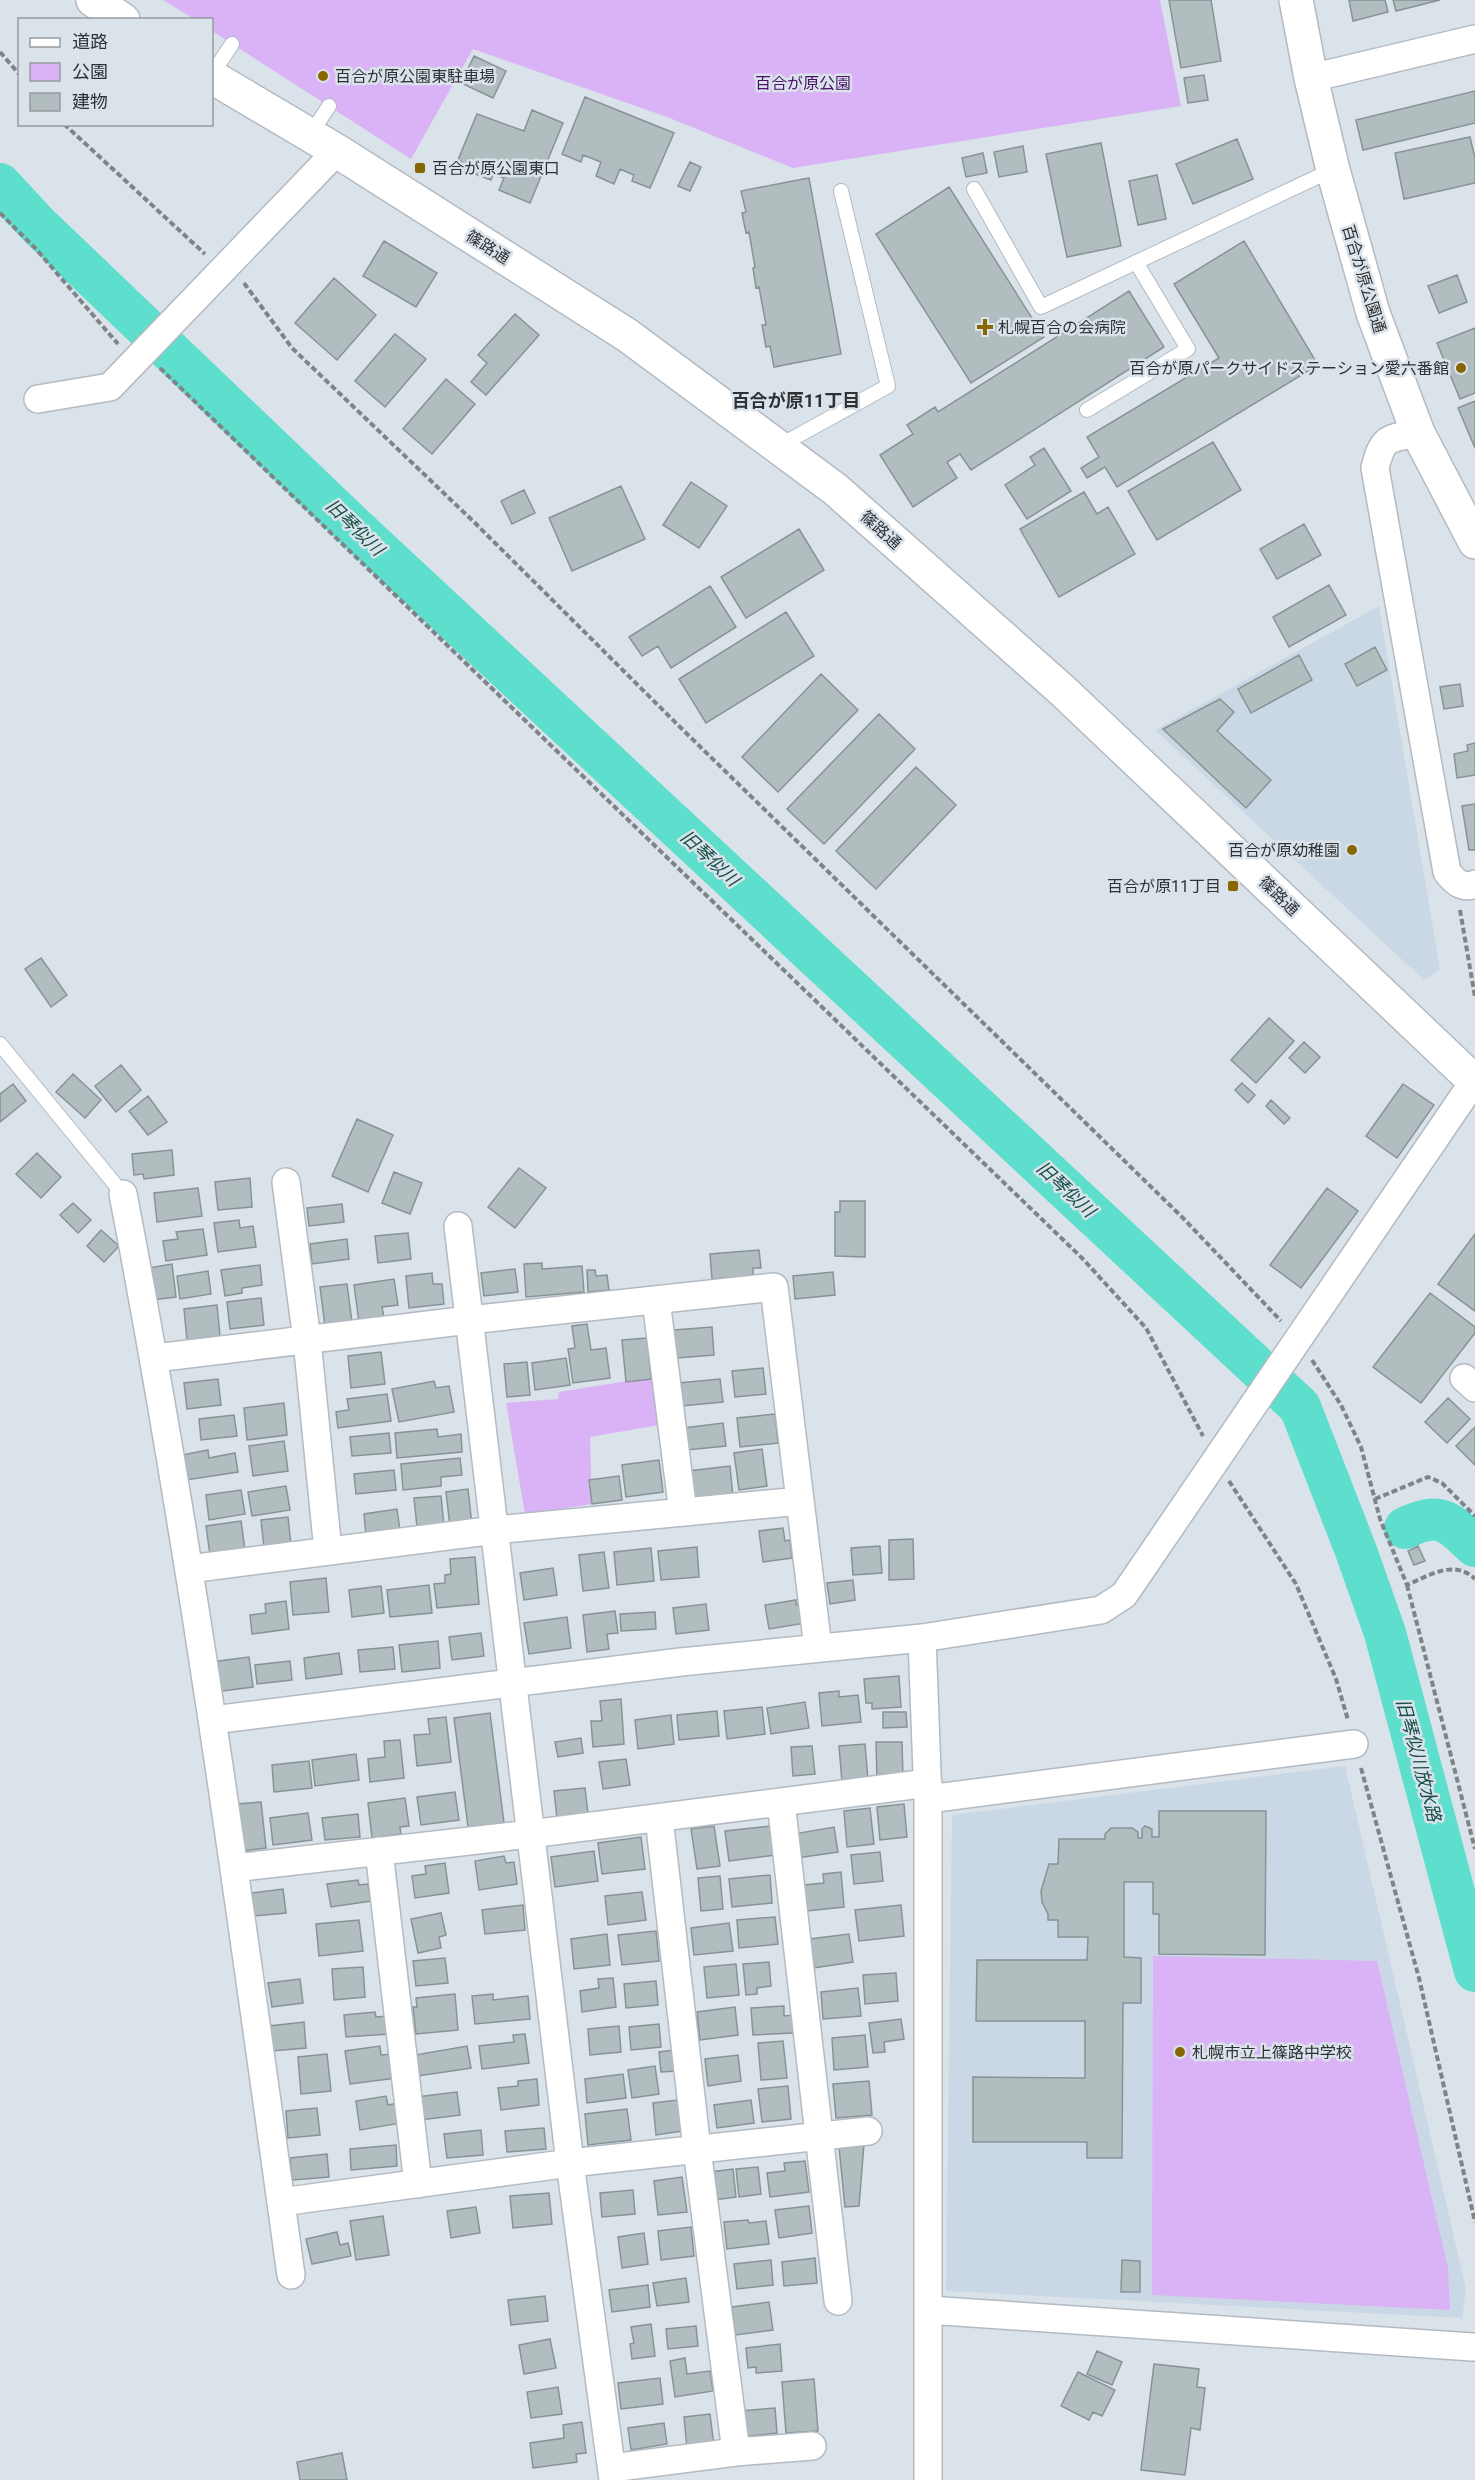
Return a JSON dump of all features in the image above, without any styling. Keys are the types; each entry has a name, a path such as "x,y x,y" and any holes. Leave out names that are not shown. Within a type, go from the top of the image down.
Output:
{"street":[{"path":"93,0 120,18"},
{"name":"百合が原公園通","path":"1296,0 1311,78 1333,170 1373,313 1418,433 1475,543"},
{"path":"1311,78 1475,39"},
{"name":"篠路通","path":"213,76 627,335 835,489 1063,691 1475,1081"},
{"path":"38,399 110,387 219,274 323,143"},
{"path":"1418,433 1389,438 1380,448 1375,468 1447,872 1465,883"},
{"path":"213,1720 681,1662 922,1638 1101,1610 1124,1595 1216,1444 1298,1355 1475,1081"},
{"path":"286,1182 307,1340 328,1551"},
{"path":"123,1194 155,1358 213,1720 291,2275"},
{"path":"458,1226 570,2163 612,2474 736,2452 812,2446"},
{"path":"155,1358 469,1320 774,1287 818,1648"},
{"path":"656,1300 683,1512"},
{"path":"189,1569 495,1530 800,1501"},
{"path":"922,1638 928,1791 928,2480"},
{"path":"234,1868 781,1802 928,1791 1354,1744"},
{"path":"781,1802 838,2301"},
{"path":"658,1818 736,2452"},
{"path":"379,1851 418,2184"},
{"path":"281,2202 570,2163 868,2131"},
{"path":"928,2310 1472,2347"}],"lane":[{"path":"213,73 232,44"},
{"path":"323,143 329,106"},
{"path":"974,189 1041,307 1333,170"},
{"path":"779,446 888,386 841,191"},
{"path":"1087,410 1188,349 1136,262"},
{"path":"0,1044 123,1194"}],"path":[{"path":"0,52 18,73"},
{"path":"65,126 205,253 219,274 237,273 292,348 474,522 682,729 1182,1218 1285,1326"},
{"path":"0,213 36,249 122,348 142,354 157,365 1082,1258 1146,1328 1216,1444"},
{"path":"1465,883 1475,997"},
{"path":"1298,1355 1317,1366 1341,1406 1361,1447 1380,1519 1407,1585 1475,1849"},
{"path":"1226,1475 1296,1584 1336,1679 1419,1978 1475,2222"},
{"path":"1375,1499 1428,1477 1442,1484 1475,1516"},
{"path":"1407,1585 1449,1568 1466,1571 1475,1579"}],"shaded area":[{"name":"百合が原幼稚園","path":"1379,606 1440,969 1424,980 1155,730"},
{"name":"札幌市立上篠路中学校","path":"1345,1766 1466,2289 1462,2318 946,2291 952,1815"}],"green space":[{"name":"百合が原公園","path":"163,0 1160,0 1181,106 793,168 667,117 473,49 411,159 213,32 213,18 192,18"},
{"path":"659,1376 665,1424 590,1437 592,1504 525,1514 506,1403 558,1399 559,1392"},
{"path":"1153,1956 1377,1961 1448,2268 1450,2310 1152,2295"}],"building":[{"path":"1169,0 1211,0 1221,61 1181,68"},
{"path":"1349,0 1385,0 1388,12 1353,21"},
{"path":"1393,0 1440,0 1396,11"},
{"path":"474,56 506,71 493,98 461,83"},
{"path":"1204,75 1208,100 1188,103 1184,78"},
{"path":"1475,91 1475,123 1363,150 1356,120"},
{"path":"585,97 674,133 650,188 632,181 634,175 620,169 614,184 596,176 601,162 583,155 581,162 562,154"},
{"path":"532,110 563,123 530,203 499,190 504,178 493,174 491,180 459,168 462,162 458,160 477,114 524,131"},
{"path":"1470,137 1475,158 1475,183 1404,199 1395,153"},
{"path":"1237,139 1253,179 1193,204 1176,164"},
{"path":"1101,143 1121,246 1067,257 1046,154"},
{"path":"1023,146 1027,172 999,177 994,152"},
{"path":"983,153 987,173 966,177 962,158"},
{"path":"690,162 701,167 690,191 678,186"},
{"path":"1157,175 1166,219 1138,225 1129,181"},
{"path":"809,178 841,354 774,367 770,346 766,347 762,325 766,325 759,287 756,288 749,232 746,233 742,213 746,212 741,191"},
{"path":"949,187 1044,337 971,383 876,234"},
{"path":"384,241 437,273 416,307 363,276"},
{"path":"1244,241 1318,365 1117,487 1105,467 1087,478 1081,468 1099,457 1087,437 1219,358 1174,284"},
{"path":"1457,275 1467,302 1439,313 1428,286"},
{"path":"334,278 376,315 337,360 295,323"},
{"path":"1129,291 1164,347 971,470 960,454 947,462 957,478 913,507 880,455 913,434 907,425 935,407 938,412"},
{"path":"515,314 539,335 486,395 471,382 487,363 478,355"},
{"name":"百合が原パークサイドステーション愛六番館","path":"1475,328 1475,393 1460,399 1437,343"},
{"path":"395,334 426,359 385,407 355,381"},
{"path":"446,379 475,404 432,454 403,429"},
{"path":"1475,401 1475,448 1458,408"},
{"path":"1213,442 1241,490 1157,540 1128,491"},
{"path":"1044,448 1071,491 1027,519 1005,485 1035,465 1030,457"},
{"path":"691,482 727,506 699,548 663,525"},
{"path":"621,486 645,539 572,571 549,518"},
{"path":"524,490 535,513 512,524 501,501"},
{"path":"1084,492 1097,514 1108,507 1135,554 1059,597 1020,529"},
{"path":"1304,524 1321,555 1277,579 1260,549"},
{"path":"799,529 824,570 746,618 721,577"},
{"path":"1329,585 1346,615 1289,647 1273,617"},
{"path":"710,586 736,627 671,668 658,646 642,656 629,637"},
{"path":"786,612 814,656 706,723 679,679"},
{"path":"1375,647 1387,670 1357,686 1345,664"},
{"path":"1299,655 1312,680 1251,713 1238,689"},
{"path":"821,674 858,710 778,792 742,757"},
{"path":"1460,684 1463,706 1444,709 1440,687"},
{"path":"1220,699 1234,712 1217,731 1271,780 1246,808 1163,729"},
{"path":"879,714 915,749 824,844 787,809"},
{"path":"1475,743 1475,775 1457,778 1454,754 1468,751 1467,745"},
{"path":"916,767 956,805 876,889 836,851"},
{"path":"1475,804 1475,850 1469,850 1462,806"},
{"path":"41,958 67,995 51,1007 25,969"},
{"path":"1269,1018 1294,1041 1256,1083 1231,1060"},
{"path":"1304,1042 1320,1057 1305,1073 1289,1058"},
{"path":"121,1065 141,1090 116,1112 95,1086"},
{"path":"73,1074 101,1100 85,1118 56,1092"},
{"path":"1242,1083 1255,1095 1248,1103 1235,1090"},
{"path":"13,1084 26,1101 0,1122 0,1094"},
{"path":"1403,1084 1434,1105 1397,1158 1366,1136"},
{"path":"148,1096 167,1122 148,1135 129,1111"},
{"path":"1271,1100 1290,1118 1284,1124 1266,1106"},
{"path":"357,1119 393,1135 368,1192 332,1176"},
{"path":"172,1150 174,1175 144,1179 143,1174 134,1175 132,1154"},
{"path":"37,1153 61,1177 41,1198 16,1174"},
{"path":"519,1168 546,1188 515,1228 488,1207"},
{"path":"394,1172 422,1183 410,1214 382,1203"},
{"path":"250,1178 252,1207 218,1210 215,1182"},
{"path":"198,1188 202,1216 157,1222 154,1193"},
{"path":"1327,1188 1358,1211 1301,1288 1270,1265"},
{"path":"840,1201 865,1201 865,1257 835,1256 835,1212 840,1212"},
{"path":"73,1203 91,1220 78,1233 60,1215"},
{"path":"342,1204 344,1222 309,1226 307,1208"},
{"path":"239,1220 240,1228 253,1226 256,1247 218,1252 214,1223"},
{"path":"203,1229 207,1255 166,1261 163,1241 178,1239 176,1232"},
{"path":"101,1230 119,1246 104,1262 87,1246"},
{"path":"408,1233 411,1259 378,1263 375,1236"},
{"path":"1475,1234 1475,1311 1438,1284"},
{"path":"347,1239 349,1259 312,1264 310,1244"},
{"path":"759,1250 761,1268 753,1268 753,1276 712,1279 710,1254"},
{"path":"542,1263 542,1269 582,1266 584,1292 526,1297 524,1264"},
{"path":"172,1264 176,1297 152,1300 148,1268"},
{"path":"260,1265 262,1285 242,1288 242,1293 225,1296 221,1270"},
{"path":"515,1269 518,1292 484,1296 481,1273"},
{"path":"587,1270 595,1270 596,1276 607,1275 609,1290 588,1292"},
{"path":"208,1271 211,1294 180,1299 177,1276"},
{"path":"833,1272 835,1295 795,1299 793,1276"},
{"path":"432,1273 433,1284 442,1284 444,1304 409,1308 406,1276"},
{"path":"394,1279 398,1305 382,1307 384,1318 359,1322 354,1285"},
{"path":"347,1284 352,1322 325,1326 320,1287"},
{"path":"1430,1293 1475,1327 1475,1333 1421,1403 1373,1367"},
{"path":"261,1298 264,1325 230,1329 227,1302"},
{"path":"217,1305 220,1336 187,1340 184,1309"},
{"path":"587,1324 591,1350 606,1348 610,1378 573,1383 568,1349 575,1348 572,1326"},
{"path":"712,1327 714,1355 677,1358 674,1330"},
{"path":"647,1338 651,1379 626,1382 622,1340"},
{"path":"381,1352 385,1384 351,1388 348,1356"},
{"path":"566,1358 570,1385 535,1390 532,1363"},
{"path":"527,1362 530,1395 507,1397 504,1364"},
{"path":"763,1368 766,1394 735,1397 732,1371"},
{"path":"218,1379 221,1405 187,1409 184,1383"},
{"path":"720,1379 723,1402 681,1406 679,1383"},
{"path":"434,1381 436,1388 449,1386 454,1412 399,1422 392,1389"},
{"path":"387,1394 391,1421 338,1428 336,1412 349,1410 347,1399"},
{"path":"1448,1398 1470,1419 1447,1443 1425,1422"},
{"path":"284,1403 287,1435 247,1440 244,1408"},
{"path":"775,1414 778,1443 740,1447 737,1418"},
{"path":"234,1415 237,1436 201,1440 199,1419"},
{"path":"723,1423 726,1446 687,1450 684,1428"},
{"path":"1475,1427 1475,1465 1456,1446"},
{"path":"437,1429 438,1437 461,1434 462,1452 397,1458 395,1433"},
{"path":"389,1433 391,1453 352,1456 350,1437"},
{"path":"284,1441 288,1471 253,1476 249,1446"},
{"path":"762,1449 767,1486 739,1490 734,1453"},
{"path":"208,1450 209,1458 235,1453 238,1472 186,1480 182,1455"},
{"path":"460,1458 462,1475 441,1477 441,1486 403,1490 401,1464"},
{"path":"659,1460 663,1492 626,1497 622,1465"},
{"path":"730,1466 733,1497 691,1501 688,1471"},
{"path":"394,1470 396,1490 356,1494 354,1474"},
{"path":"619,1476 622,1500 592,1504 589,1480"},
{"path":"286,1486 290,1510 252,1516 248,1492"},
{"path":"468,1489 472,1525 450,1527 446,1492"},
{"path":"241,1490 245,1514 209,1520 206,1495"},
{"path":"441,1496 444,1525 417,1527 414,1498"},
{"path":"397,1509 400,1531 366,1536 364,1514"},
{"path":"288,1517 291,1545 264,1548 261,1520"},
{"path":"241,1521 245,1550 210,1555 206,1526"},
{"path":"783,1528 785,1541 790,1540 792,1558 763,1562 759,1531"},
{"path":"913,1539 914,1579 889,1580 889,1540"},
{"path":"880,1546 882,1573 853,1575 851,1548"},
{"path":"1418,1546 1425,1561 1414,1565 1408,1551"},
{"path":"697,1547 699,1577 661,1580 658,1551"},
{"path":"651,1548 654,1581 617,1585 614,1552"},
{"path":"604,1552 609,1588 583,1591 579,1555"},
{"path":"475,1557 479,1604 437,1608 434,1584 445,1583 445,1575 451,1574 450,1559"},
{"path":"553,1568 557,1595 524,1600 520,1573"},
{"path":"326,1578 329,1612 293,1615 290,1582"},
{"path":"853,1580 855,1600 830,1604 827,1583"},
{"path":"429,1585 432,1613 390,1617 387,1590"},
{"path":"381,1586 384,1613 352,1617 349,1590"},
{"path":"796,1600 796,1605 803,1604 806,1623 769,1629 765,1605"},
{"path":"286,1601 289,1629 252,1634 250,1615 266,1613 265,1604"},
{"path":"706,1604 709,1630 676,1634 673,1608"},
{"path":"615,1611 618,1633 607,1634 609,1649 587,1652 583,1615"},
{"path":"655,1612 656,1629 621,1631 620,1614"},
{"path":"567,1617 571,1648 529,1654 524,1623"},
{"path":"481,1633 484,1656 452,1660 449,1637"},
{"path":"438,1641 440,1668 402,1672 399,1645"},
{"path":"393,1647 395,1669 360,1672 358,1650"},
{"path":"339,1653 342,1674 306,1679 304,1658"},
{"path":"249,1657 253,1687 215,1692 211,1662"},
{"path":"290,1661 292,1680 257,1684 255,1665"},
{"path":"899,1676 901,1707 872,1709 872,1703 866,1703 864,1679"},
{"path":"839,1691 839,1697 858,1695 861,1722 822,1726 819,1693"},
{"path":"621,1699 624,1744 593,1747 591,1721 602,1721 600,1701"},
{"path":"805,1702 809,1728 771,1734 767,1708"},
{"path":"762,1707 765,1734 727,1739 724,1711"},
{"path":"717,1711 719,1736 679,1740 677,1715"},
{"path":"883,1712 906,1712 907,1727 883,1728"},
{"path":"490,1713 504,1823 468,1827 454,1718"},
{"path":"671,1715 674,1744 638,1749 635,1720"},
{"path":"446,1717 451,1762 417,1766 414,1735 430,1734 428,1719"},
{"path":"581,1738 583,1753 558,1757 555,1742"},
{"path":"400,1740 404,1778 370,1782 368,1759 385,1757 384,1741"},
{"path":"876,1742 902,1742 903,1778 877,1778"},
{"path":"865,1744 868,1780 842,1782 839,1746"},
{"path":"812,1746 815,1774 793,1776 791,1747"},
{"path":"356,1754 359,1780 315,1786 312,1760"},
{"path":"626,1759 630,1785 603,1789 599,1762"},
{"path":"309,1761 312,1788 274,1792 272,1765"},
{"path":"585,1788 588,1814 557,1818 554,1791"},
{"path":"455,1792 459,1820 421,1825 417,1797"},
{"path":"405,1798 409,1826 400,1827 401,1834 372,1838 368,1803"},
{"path":"261,1802 266,1848 241,1851 236,1804"},
{"path":"904,1804 907,1837 880,1840 877,1807"},
{"path":"870,1808 874,1844 847,1847 844,1811"},
{"path":"1159,1811 1266,1811 1265,1955 1159,1954 1159,1914 1153,1914 1153,1882 1124,1882 1124,1957 1141,1958 1141,2003 1123,2003 1122,2158 1087,2158 1087,2142 973,2142 973,2077 1085,2078 1085,2021 976,2021 977,1960 1087,1960 1088,1937 1058,1937 1058,1920 1048,1920 1048,1914 1042,1902 1041,1891 1049,1864 1058,1864 1059,1839 1105,1839 1105,1834 1111,1828 1132,1828 1138,1832 1138,1838 1142,1838 1142,1829 1145,1826 1152,1829 1152,1837 1159,1837"},
{"path":"308,1813 312,1840 273,1845 270,1818"},
{"path":"358,1814 360,1837 325,1840 322,1818"},
{"path":"714,1826 720,1866 697,1869 691,1829"},
{"path":"771,1826 775,1855 729,1861 725,1831"},
{"path":"834,1827 838,1852 797,1858 794,1834"},
{"path":"641,1837 645,1869 602,1874 598,1843"},
{"path":"594,1851 598,1881 555,1887 551,1857"},
{"path":"880,1852 883,1881 854,1884 851,1855"},
{"path":"504,1856 506,1863 514,1862 517,1884 479,1890 475,1861"},
{"path":"445,1863 449,1893 415,1898 412,1876 426,1874 425,1866"},
{"path":"841,1872 844,1907 807,1911 804,1885 824,1883 823,1874"},
{"path":"770,1875 772,1903 732,1907 729,1879"},
{"path":"720,1876 723,1909 701,1911 698,1878"},
{"path":"358,1880 359,1885 368,1884 371,1901 331,1907 327,1884"},
{"path":"283,1889 286,1913 254,1916 252,1893"},
{"path":"642,1892 646,1920 608,1925 605,1896"},
{"path":"523,1905 525,1930 485,1934 482,1910"},
{"path":"901,1905 904,1936 859,1941 855,1910"},
{"path":"441,1913 446,1935 439,1937 441,1948 418,1953 411,1919"},
{"path":"775,1917 778,1944 739,1948 737,1920"},
{"path":"359,1920 363,1951 319,1956 316,1924"},
{"path":"729,1923 733,1951 694,1955 691,1928"},
{"path":"656,1931 659,1961 622,1965 618,1935"},
{"path":"607,1934 610,1965 574,1969 571,1939"},
{"path":"849,1934 853,1962 814,1968 810,1939"},
{"path":"445,1958 448,1983 416,1986 413,1961"},
{"path":"769,1962 771,1986 757,1988 757,1994 746,1995 743,1964"},
{"path":"736,1964 739,1995 707,1998 704,1967"},
{"path":"363,1967 365,1997 334,2000 332,1969"},
{"path":"896,1973 898,2001 865,2004 863,1975"},
{"path":"613,1978 616,2007 582,2012 580,1991 599,1988 598,1979"},
{"path":"300,1979 303,2003 272,2007 268,1983"},
{"path":"656,1981 658,2005 626,2008 624,1984"},
{"path":"858,1988 861,2016 823,2019 821,1992"},
{"path":"455,1994 458,2030 416,2034 413,2007 417,2007 416,1998"},
{"path":"493,1994 493,2000 528,1996 530,2019 475,2024 472,1996"},
{"path":"784,2006 784,2016 793,2015 793,2033 753,2035 751,2008"},
{"path":"735,2007 738,2035 700,2040 697,2012"},
{"path":"375,2012 376,2017 387,2016 389,2034 346,2037 344,2015"},
{"path":"901,2019 904,2039 884,2042 885,2052 873,2053 869,2023"},
{"path":"304,2022 306,2048 272,2051 269,2026"},
{"path":"659,2024 661,2047 631,2050 629,2027"},
{"path":"619,2026 621,2052 590,2055 588,2029"},
{"path":"525,2034 529,2063 482,2069 479,2046 514,2042 513,2035"},
{"path":"865,2035 868,2067 834,2070 832,2038"},
{"path":"783,2041 787,2078 761,2080 758,2043"},
{"path":"380,2046 381,2055 393,2054 396,2078 350,2084 345,2051"},
{"path":"467,2046 471,2068 418,2076 415,2055"},
{"path":"674,2050 676,2071 661,2072 659,2052"},
{"path":"327,2054 331,2091 301,2094 298,2057"},
{"path":"738,2055 741,2081 708,2086 705,2059"},
{"path":"655,2066 659,2094 632,2098 628,2070"},
{"path":"623,2074 626,2098 587,2103 585,2079"},
{"path":"537,2079 539,2105 501,2110 498,2088 518,2086 518,2081"},
{"path":"869,2081 872,2115 836,2118 833,2084"},
{"path":"788,2086 791,2119 762,2122 758,2089"},
{"path":"457,2092 460,2115 420,2120 417,2097"},
{"path":"386,2096 388,2105 398,2103 401,2123 360,2130 356,2101"},
{"path":"678,2100 682,2131 656,2135 653,2103"},
{"path":"751,2100 754,2123 717,2128 714,2105"},
{"path":"317,2108 320,2135 288,2138 286,2111"},
{"path":"627,2109 631,2140 588,2145 585,2114"},
{"path":"544,2128 546,2149 507,2152 505,2131"},
{"path":"481,2130 483,2155 447,2158 444,2134"},
{"path":"864,2144 859,2206 845,2207 839,2147"},
{"path":"396,2145 397,2166 351,2170 350,2149"},
{"path":"327,2154 329,2177 292,2180 290,2158"},
{"path":"805,2161 809,2192 770,2197 767,2173 785,2171 784,2163"},
{"path":"758,2167 761,2194 739,2197 736,2169"},
{"path":"733,2169 736,2197 714,2200 710,2172"},
{"path":"682,2177 687,2212 658,2215 654,2181"},
{"path":"633,2190 635,2214 602,2217 600,2193"},
{"path":"549,2193 552,2224 513,2228 510,2196"},
{"path":"809,2206 812,2233 779,2238 775,2210"},
{"path":"476,2207 480,2233 451,2238 447,2211"},
{"path":"383,2216 389,2255 356,2260 350,2221"},
{"path":"748,2220 749,2223 766,2221 769,2244 727,2249 724,2222"},
{"path":"691,2227 694,2256 661,2260 658,2231"},
{"path":"337,2232 340,2245 348,2243 351,2256 312,2264 306,2239"},
{"path":"644,2233 648,2264 622,2268 618,2237"},
{"path":"815,2258 817,2283 784,2286 782,2262"},
{"path":"771,2260 773,2285 737,2289 734,2264"},
{"path":"1122,2260 1140,2261 1140,2292 1121,2292"},
{"path":"686,2278 689,2302 657,2306 653,2283"},
{"path":"648,2285 650,2307 612,2312 609,2290"},
{"path":"545,2296 548,2321 511,2325 508,2300"},
{"path":"769,2302 773,2330 735,2335 732,2307"},
{"path":"651,2324 655,2356 632,2359 630,2344 634,2343 631,2327"},
{"path":"696,2326 698,2346 668,2349 666,2329"},
{"path":"550,2339 556,2368 524,2374 519,2345"},
{"path":"780,2344 782,2371 756,2373 756,2367 748,2368 746,2348"},
{"path":"1097,2351 1122,2362 1112,2385 1087,2374"},
{"path":"685,2358 687,2374 710,2371 713,2391 675,2397 670,2361"},
{"path":"1154,2364 1199,2369 1197,2387 1205,2388 1200,2430 1191,2428 1185,2475 1141,2470"},
{"path":"1078,2372 1115,2390 1102,2416 1093,2412 1089,2420 1061,2406"},
{"path":"660,2378 663,2404 621,2409 618,2383"},
{"path":"814,2379 818,2431 786,2433 782,2382"},
{"path":"558,2387 562,2414 531,2418 527,2392"},
{"path":"775,2408 777,2433 742,2437 740,2411"},
{"path":"710,2414 714,2446 687,2449 684,2417"},
{"path":"582,2422 586,2453 576,2454 577,2462 533,2468 530,2443 564,2438 563,2425"},
{"path":"664,2423 667,2444 631,2450 628,2428"},
{"path":"342,2453 347,2480 300,2480 297,2462"}],"waterway":[{"name":"旧琴似川","path":"0,184 37,224 353,526 1300,1407 1385,1633 1475,1971"},
{"name":"旧琴似川","path":"1405,1528 1427,1520 1443,1521 1458,1530 1475,1546"}],"place":[{"name":"百合が原公園東駐車場","path":"323,76"},
{"name":"百合が原公園東口","path":"420,168"},
{"name":"札幌百合の会病院","path":"985,327"},
{"name":"百合が原パークサイドステーション愛六番館","path":"1461,368"},
{"name":"百合が原幼稚園","path":"1352,850"},
{"name":"百合が原11丁目","path":"1233,886"},
{"name":"札幌市立上篠路中学校","path":"1180,2052"}],"district":[{"name":"百合が原11丁目","path":"796,400"}],"water label":[{"name":"旧琴似川放水路","path":"1419,1760"}]}
